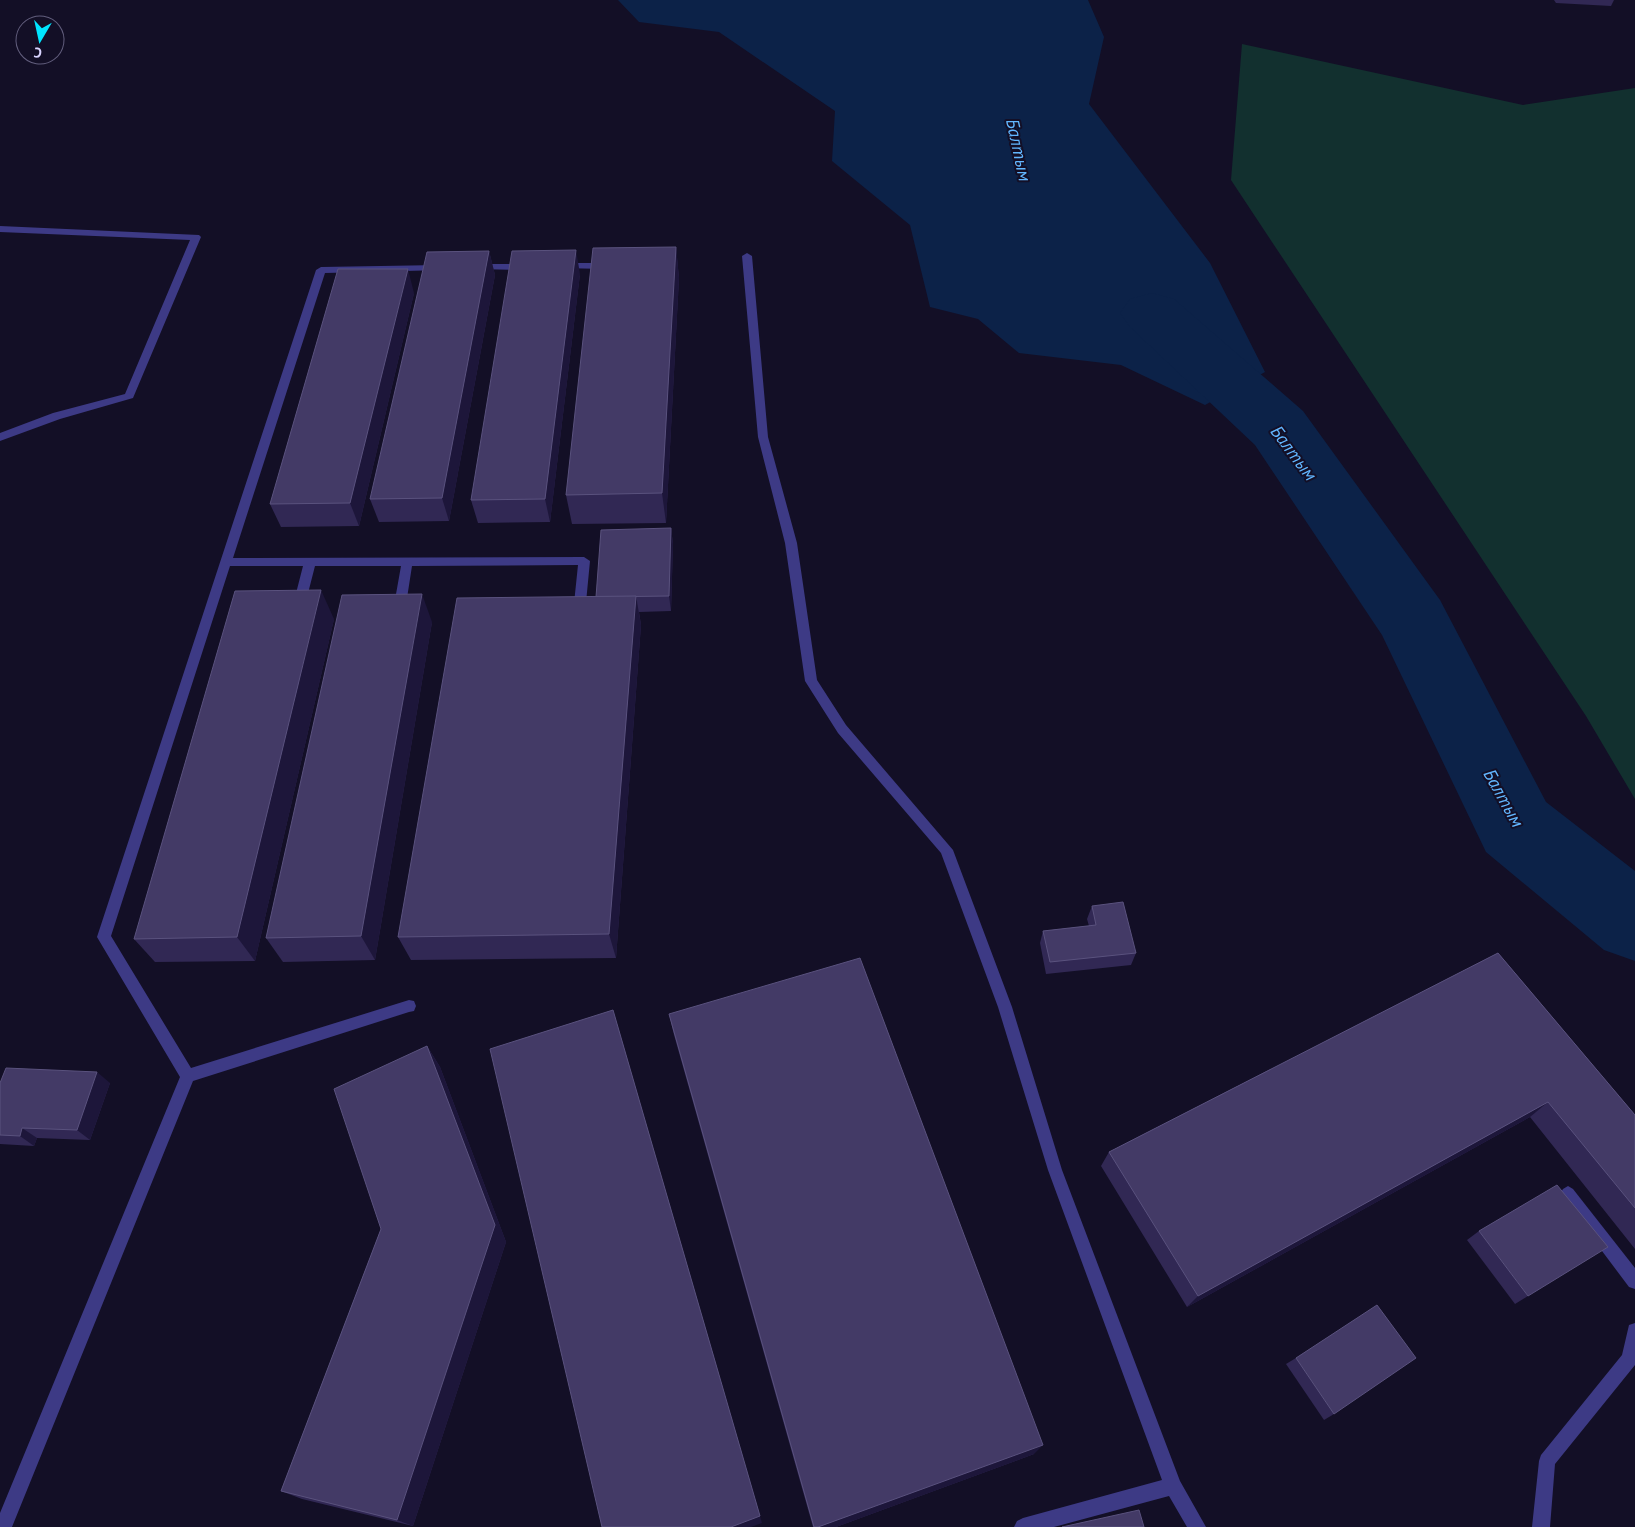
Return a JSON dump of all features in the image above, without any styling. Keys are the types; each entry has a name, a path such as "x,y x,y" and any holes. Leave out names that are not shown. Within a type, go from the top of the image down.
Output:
{"street":[{"path":"0,229 196,237 129,396 58,416 0,437"},
{"path":"747,256 763,437 791,543 811,681 842,729 946,850 1004,1007 1055,1170 1173,1486 1197,1527"},
{"path":"188,1076 104,936 321,270 621,265"},
{"path":"397,623 408,561"},
{"path":"226,562 584,561 578,626"},
{"path":"295,619 310,562"},
{"path":"188,1076 409,1006"},
{"path":"3,1527 188,1076"},
{"path":"1568,1194 1635,1281"},
{"path":"1541,1527 1546,1461 1629,1359 1635,1331"},
{"path":"1023,1527 1173,1486"}],"green space":[{"path":"1242,44 1523,105 1635,88 1635,799 1586,716 1231,180"}],"water":[{"path":"618,0 1088,0 1104,37 1089,104 1210,263 1265,372 1205,405 1121,365 1019,353 978,319 930,307 910,225 832,161 835,111 719,32 639,22"}],"building":[{"path":"676,247 662,493 566,495 593,248"},
{"path":"576,250 545,499 471,500 512,251"},
{"path":"489,251 442,498 370,499 427,252"},
{"path":"338,269 408,269 350,503 270,504"},
{"path":"671,528 669,596 596,597 601,530"},
{"path":"321,590 237,937 134,939 235,591"},
{"path":"422,594 361,936 266,938 342,595"},
{"path":"636,596 609,934 398,937 457,598"},
{"path":"1123,902 1136,953 1050,962 1043,931 1096,925 1092,906"},
{"path":"1498,953 1635,1115 1635,1208 1548,1102 1198,1296 1109,1152"},
{"path":"860,958 1043,1445 814,1527 669,1014"},
{"path":"613,1010 760,1516 731,1527 602,1527 490,1049"},
{"path":"427,1046 495,1225 397,1520 281,1491 381,1229 334,1089"},
{"path":"6,1068 97,1072 77,1130 22,1128 20,1136 0,1135 0,1083"},
{"path":"1557,1185 1608,1247 1528,1296 1479,1231"},
{"path":"1377,1305 1416,1358 1334,1414 1296,1358"},
{"path":"1139,1510 1144,1527 1062,1527"}],"waterway":[{"name":"Балтым","path":"1152,313 1279,428 1413,621 1516,827 1635,922"}]}
